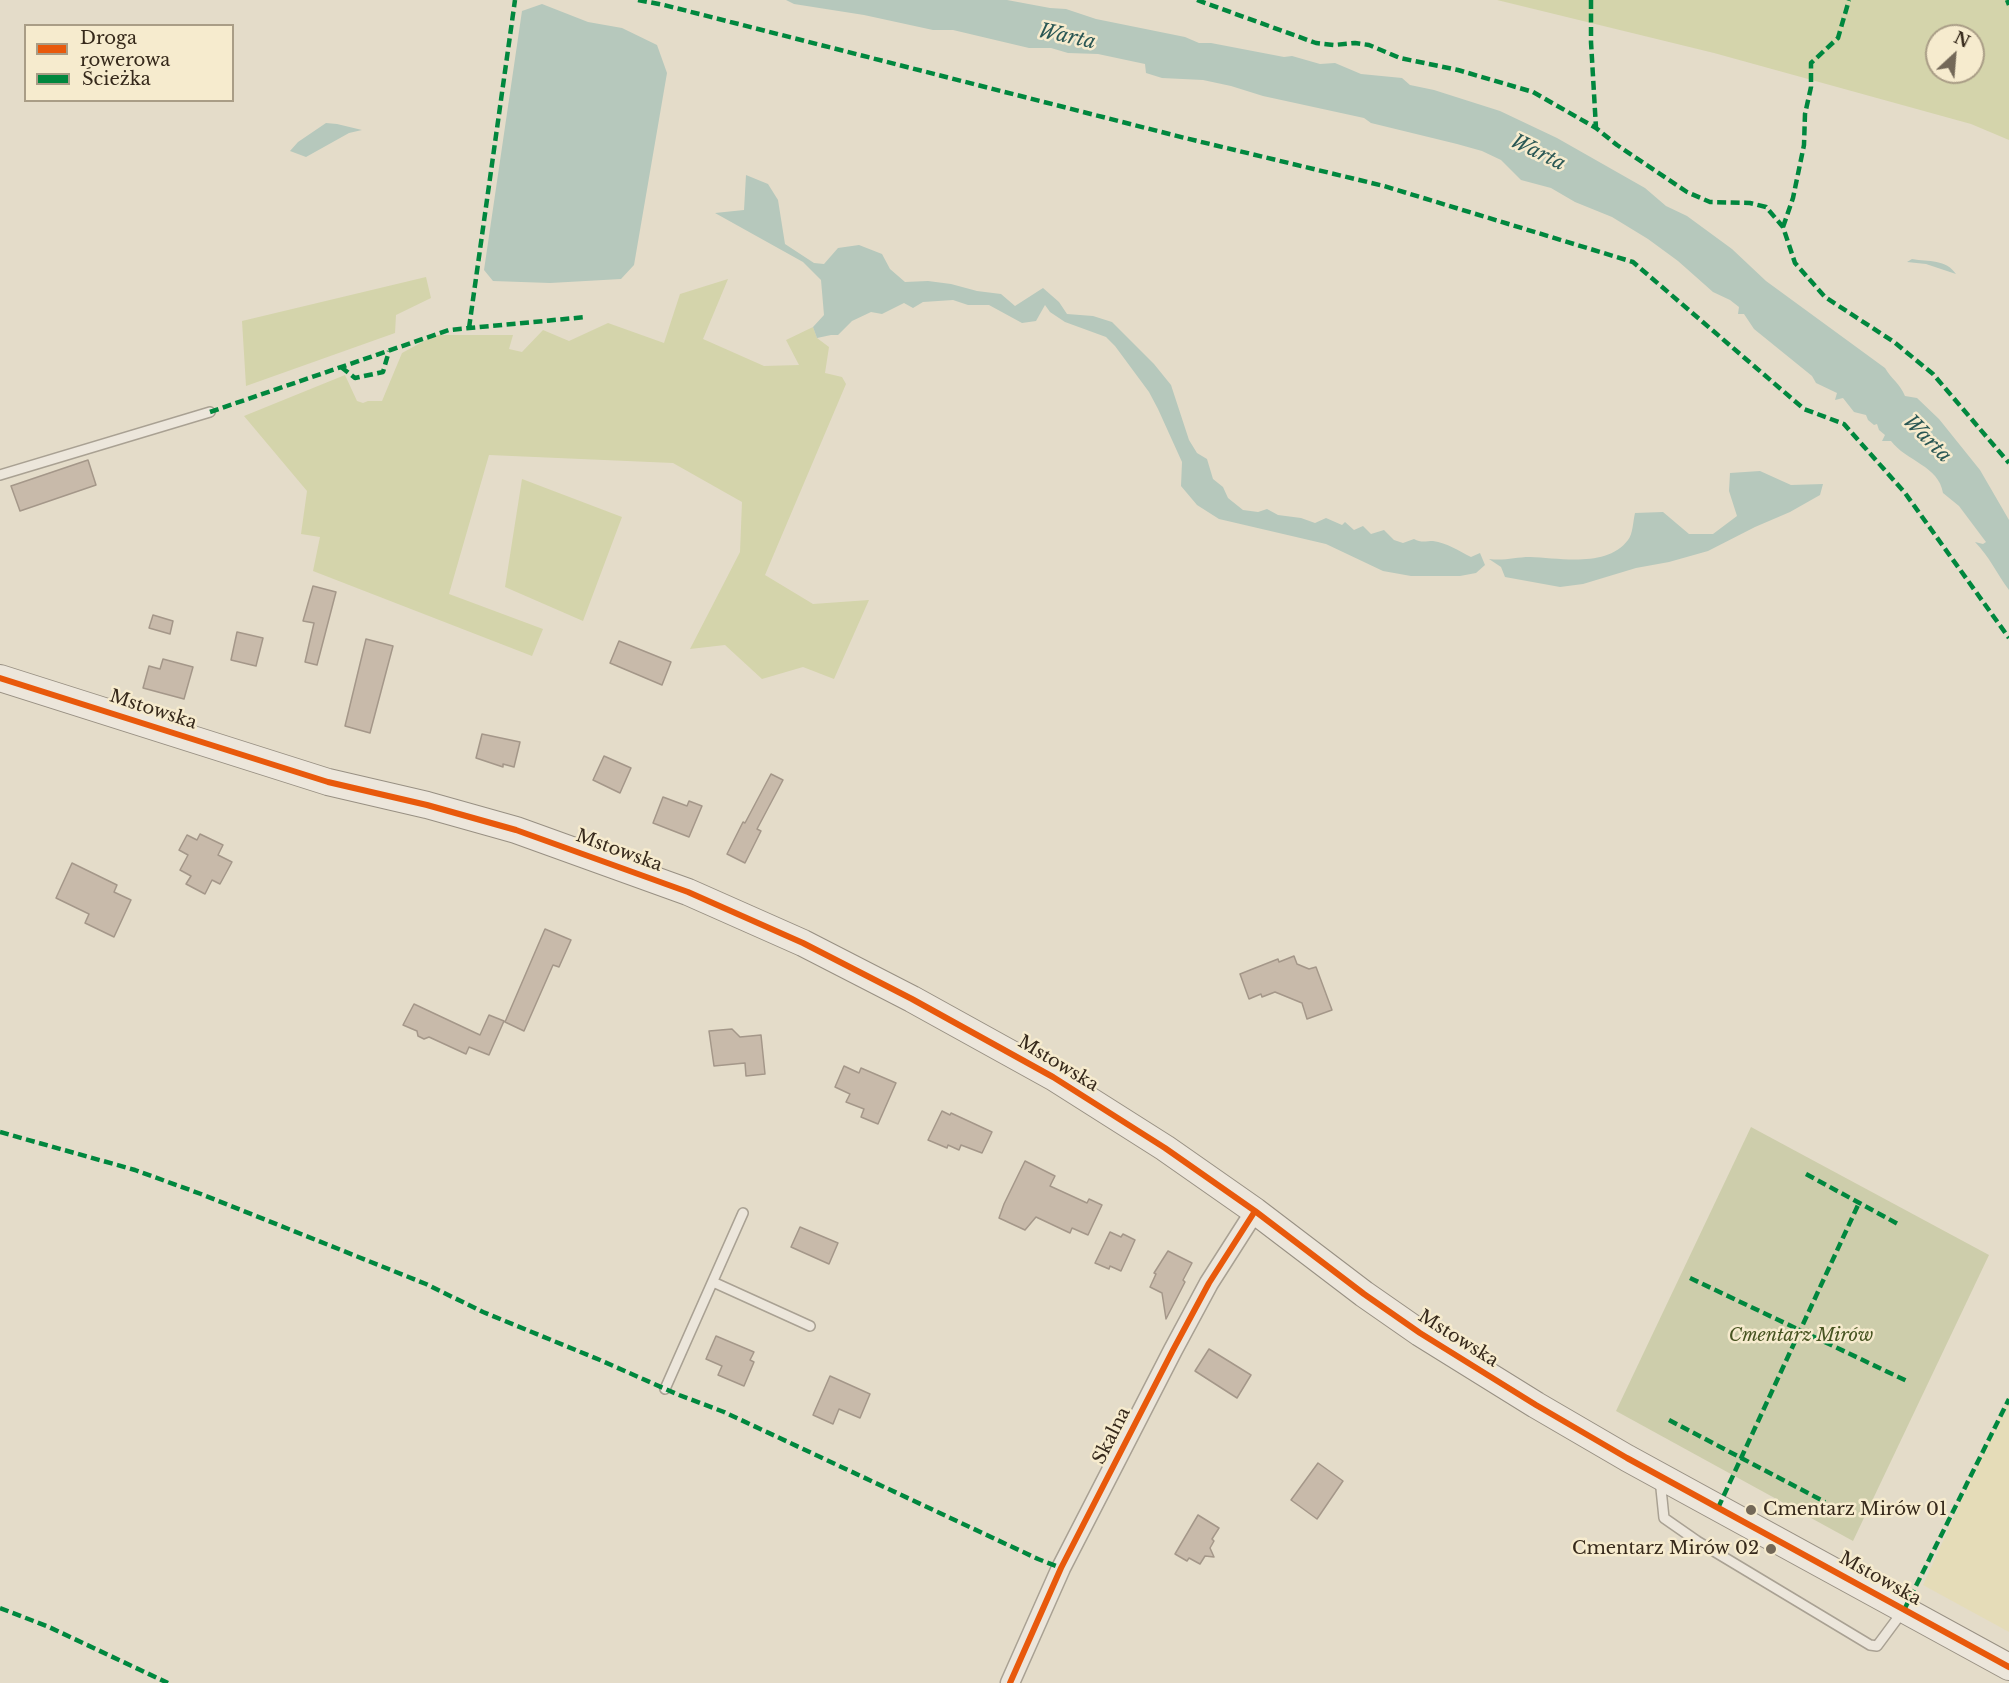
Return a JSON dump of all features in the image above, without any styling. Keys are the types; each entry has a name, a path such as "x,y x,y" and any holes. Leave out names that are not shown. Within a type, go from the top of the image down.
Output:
{"street":[{"name":"Mstowska","path":"0,678 327,782 427,805 516,830 687,892 803,943 912,999 1053,1077 1165,1148 1255,1211 1364,1294 1420,1333 1536,1405 1660,1476 2009,1667"},
{"name":"Skalna","path":"1010,1683 1061,1568 1173,1350 1209,1283 1255,1211"}],"lane":[{"path":"0,475 210,412"},
{"path":"665,1389 743,1213"},
{"path":"713,1282 810,1326"},
{"path":"1660,1476 1664,1518 1697,1541 1870,1645 1877,1646 1904,1610"}],"shaded area":[{"path":"2009,1396 2009,1632 1923,1585"}],"green space":[{"path":"1497,0 2009,0 2009,140 1971,124 1714,53"},
{"path":"426,277 431,298 396,315 395,333 246,386 242,321"},
{"path":"728,279 703,339 764,366 799,365 786,340 813,327 817,338 829,347 825,373 842,377 846,384 765,575 813,604 869,600 834,679 803,667 762,679 725,645 690,649 740,552 742,502 673,463 489,455 449,594 543,629 532,656 313,571 320,537 301,534 307,491 244,416 345,375 357,401 363,403 382,401 402,353 435,335 513,335 509,349 522,352 543,330 569,341 608,323 664,343 680,294"},
{"path":"522,479 622,517 583,621 505,587"},
{"name":"Cmentarz Mirów","path":"1751,1127 1989,1255 1853,1541 1616,1411"}],"water":[{"name":"Warta","path":"786,0 1007,0 1066,9 1096,19 1185,37 1199,43 1211,43 1284,57 1292,56 1320,64 1335,63 1361,74 1402,78 1410,85 1434,90 1500,111 1557,138 1645,188 1666,206 1687,216 1732,249 1766,281 1885,368 1905,396 1917,398 1939,419 1980,470 2009,520 2009,590 1985,553 1975,542 1983,544 1986,542 1959,506 1943,493 1935,476 1891,441 1882,441 1885,435 1879,430 1877,424 1874,425 1866,415 1854,412 1843,398 1835,400 1837,393 1816,383 1812,376 1754,329 1744,314 1738,314 1739,307 1713,292 1678,261 1648,239 1612,217 1575,202 1551,188 1521,180 1501,160 1482,151 1371,123 1364,118 1203,80 1162,78 1146,73 1145,64 1098,54 1068,53 1051,48 1029,48 953,30 933,30 864,15 794,4"},
{"path":"542,4 588,22 622,28 657,45 667,73 634,265 621,279 550,283 493,281 484,270 522,11"},
{"path":"326,123 362,130 349,133 306,157 290,151 298,142"},
{"path":"746,175 768,184 778,200 785,244 814,263 824,264 838,248 859,245 882,254 890,269 905,282 928,281 1001,294 1015,306 1043,288 1059,302 1067,314 1093,316 1112,322 1154,364 1171,385 1189,440 1197,453 1207,459 1213,479 1223,487 1228,498 1243,510 1258,512 1267,509 1278,515 1301,518 1315,523 1326,518 1342,525 1345,522 1354,530 1363,526 1371,534 1384,530 1394,540 1403,543 1414,539 1438,542 1471,557 1480,553 1485,565 1476,573 1460,576 1411,576 1383,571 1326,544 1219,519 1197,505 1181,486 1182,462 1158,409 1149,392 1115,346 1106,337 1065,322 1050,312 1045,305 1036,321 1022,323 989,305 968,305 953,300 923,302 913,308 904,303 882,314 871,312 852,321 838,335 817,338 813,327 824,315 821,280 803,262 715,213 744,210"},
{"path":"1912,259 1942,263 1956,274 1926,264 1907,262"},
{"path":"1760,471 1791,485 1823,484 1820,495 1708,551 1636,568 1583,584 1560,587 1505,577 1501,567 1489,559 1530,557 1582,559 1608,555 1619,549 1630,537 1635,513 1663,512 1689,534 1713,534 1737,516 1729,491 1730,473"}],"building":[{"path":"88,460 96,485 20,511 11,486"},
{"path":"313,586 336,592 317,665 305,662 314,623 303,621"},
{"path":"153,615 173,621 170,634 149,628"},
{"path":"237,632 263,638 256,666 231,660"},
{"path":"366,639 393,646 370,733 345,726"},
{"path":"619,641 671,662 662,685 610,663"},
{"path":"163,659 193,667 184,699 143,688 149,666 160,669"},
{"path":"482,734 520,742 514,767 503,764 503,767 476,758"},
{"path":"604,756 631,768 620,793 593,780"},
{"path":"771,774 783,780 757,829 761,831 745,863 727,854"},
{"path":"663,797 687,806 689,801 702,806 689,837 653,823"},
{"path":"200,834 223,845 218,855 232,862 220,884 212,880 205,894 186,884 191,876 180,870 188,855 179,850 187,835 197,840"},
{"path":"72,863 117,885 114,892 131,900 114,937 85,923 89,914 56,898"},
{"path":"545,929 571,940 559,967 553,965 524,1031 505,1022"},
{"path":"1294,956 1297,964 1309,969 1316,967 1332,1010 1307,1019 1302,1003 1275,992 1249,999 1240,974 1278,959 1279,962"},
{"path":"414,1004 480,1035 489,1015 504,1021 489,1055 469,1047 466,1054 429,1037 424,1039 418,1036 417,1031 403,1025"},
{"path":"732,1029 740,1037 761,1035 765,1074 746,1076 745,1063 714,1066 709,1031"},
{"path":"844,1066 859,1073 861,1068 896,1083 878,1124 861,1117 864,1109 846,1102 850,1094 835,1087"},
{"path":"942,1111 992,1132 982,1153 961,1145 959,1150 948,1145 947,1148 928,1140"},
{"path":"1025,1161 1055,1176 1050,1186 1087,1203 1089,1199 1102,1205 1088,1235 1072,1228 1070,1233 1036,1217 1025,1230 999,1218"},
{"path":"800,1227 838,1243 829,1264 791,1247"},
{"path":"1110,1232 1121,1237 1123,1234 1135,1240 1121,1271 1095,1263"},
{"path":"1168,1251 1192,1263 1166,1319 1162,1293 1150,1287 1156,1274 1154,1273"},
{"path":"716,1336 754,1352 750,1360 754,1362 744,1386 718,1375 722,1366 706,1359"},
{"path":"1209,1349 1251,1375 1237,1398 1195,1371"},
{"path":"830,1376 870,1394 860,1418 839,1409 833,1424 813,1415"},
{"path":"1318,1463 1343,1481 1317,1519 1291,1500"},
{"path":"1198,1515 1219,1528 1212,1539 1214,1541 1210,1548 1214,1557 1205,1556 1200,1564 1189,1558 1187,1561 1175,1554"}],"marked path":[{"path":"469,328 515,0"},
{"path":"638,0 1384,186 1633,262 1804,409 1844,424 1905,493 2009,638"},
{"path":"1197,0 1316,43 1369,45 1400,58 1458,70 1533,92 1596,128 1617,145 1687,192 1710,202 1750,203 1766,207 1783,227 1795,263 1825,297 1894,342 1933,374 2009,463"},
{"path":"1591,0 1596,128"},
{"path":"1783,227 1793,198 1804,145 1805,114 1811,87 1811,63 1838,38 1849,0"},
{"path":"2007,0 2009,5"},
{"path":"210,412 449,330 586,317"},
{"path":"341,367 355,378 383,372 389,351"},
{"path":"0,1132 135,1170 426,1284 483,1312 724,1412 1061,1568"},
{"path":"1806,1174 1898,1224"},
{"path":"1718,1508 1859,1203"},
{"path":"1690,1278 1909,1382"},
{"path":"1904,1610 2009,1399"},
{"path":"1669,1420 1825,1502"},
{"path":"0,1608 49,1627 168,1683"}],"cycle path":[{"path":"0,678 328,782 427,805 516,830 688,892 803,943 912,999 1053,1077 1165,1148 1255,1211 1364,1294 1420,1333 1536,1405 1627,1458 2009,1667"},
{"path":"1010,1683 1061,1568 1173,1350 1209,1283 1255,1211"}],"place":[{"name":"Cmentarz Mirów 01","path":"1751,1510"},
{"name":"Cmentarz Mirów 02","path":"1771,1549"}]}
